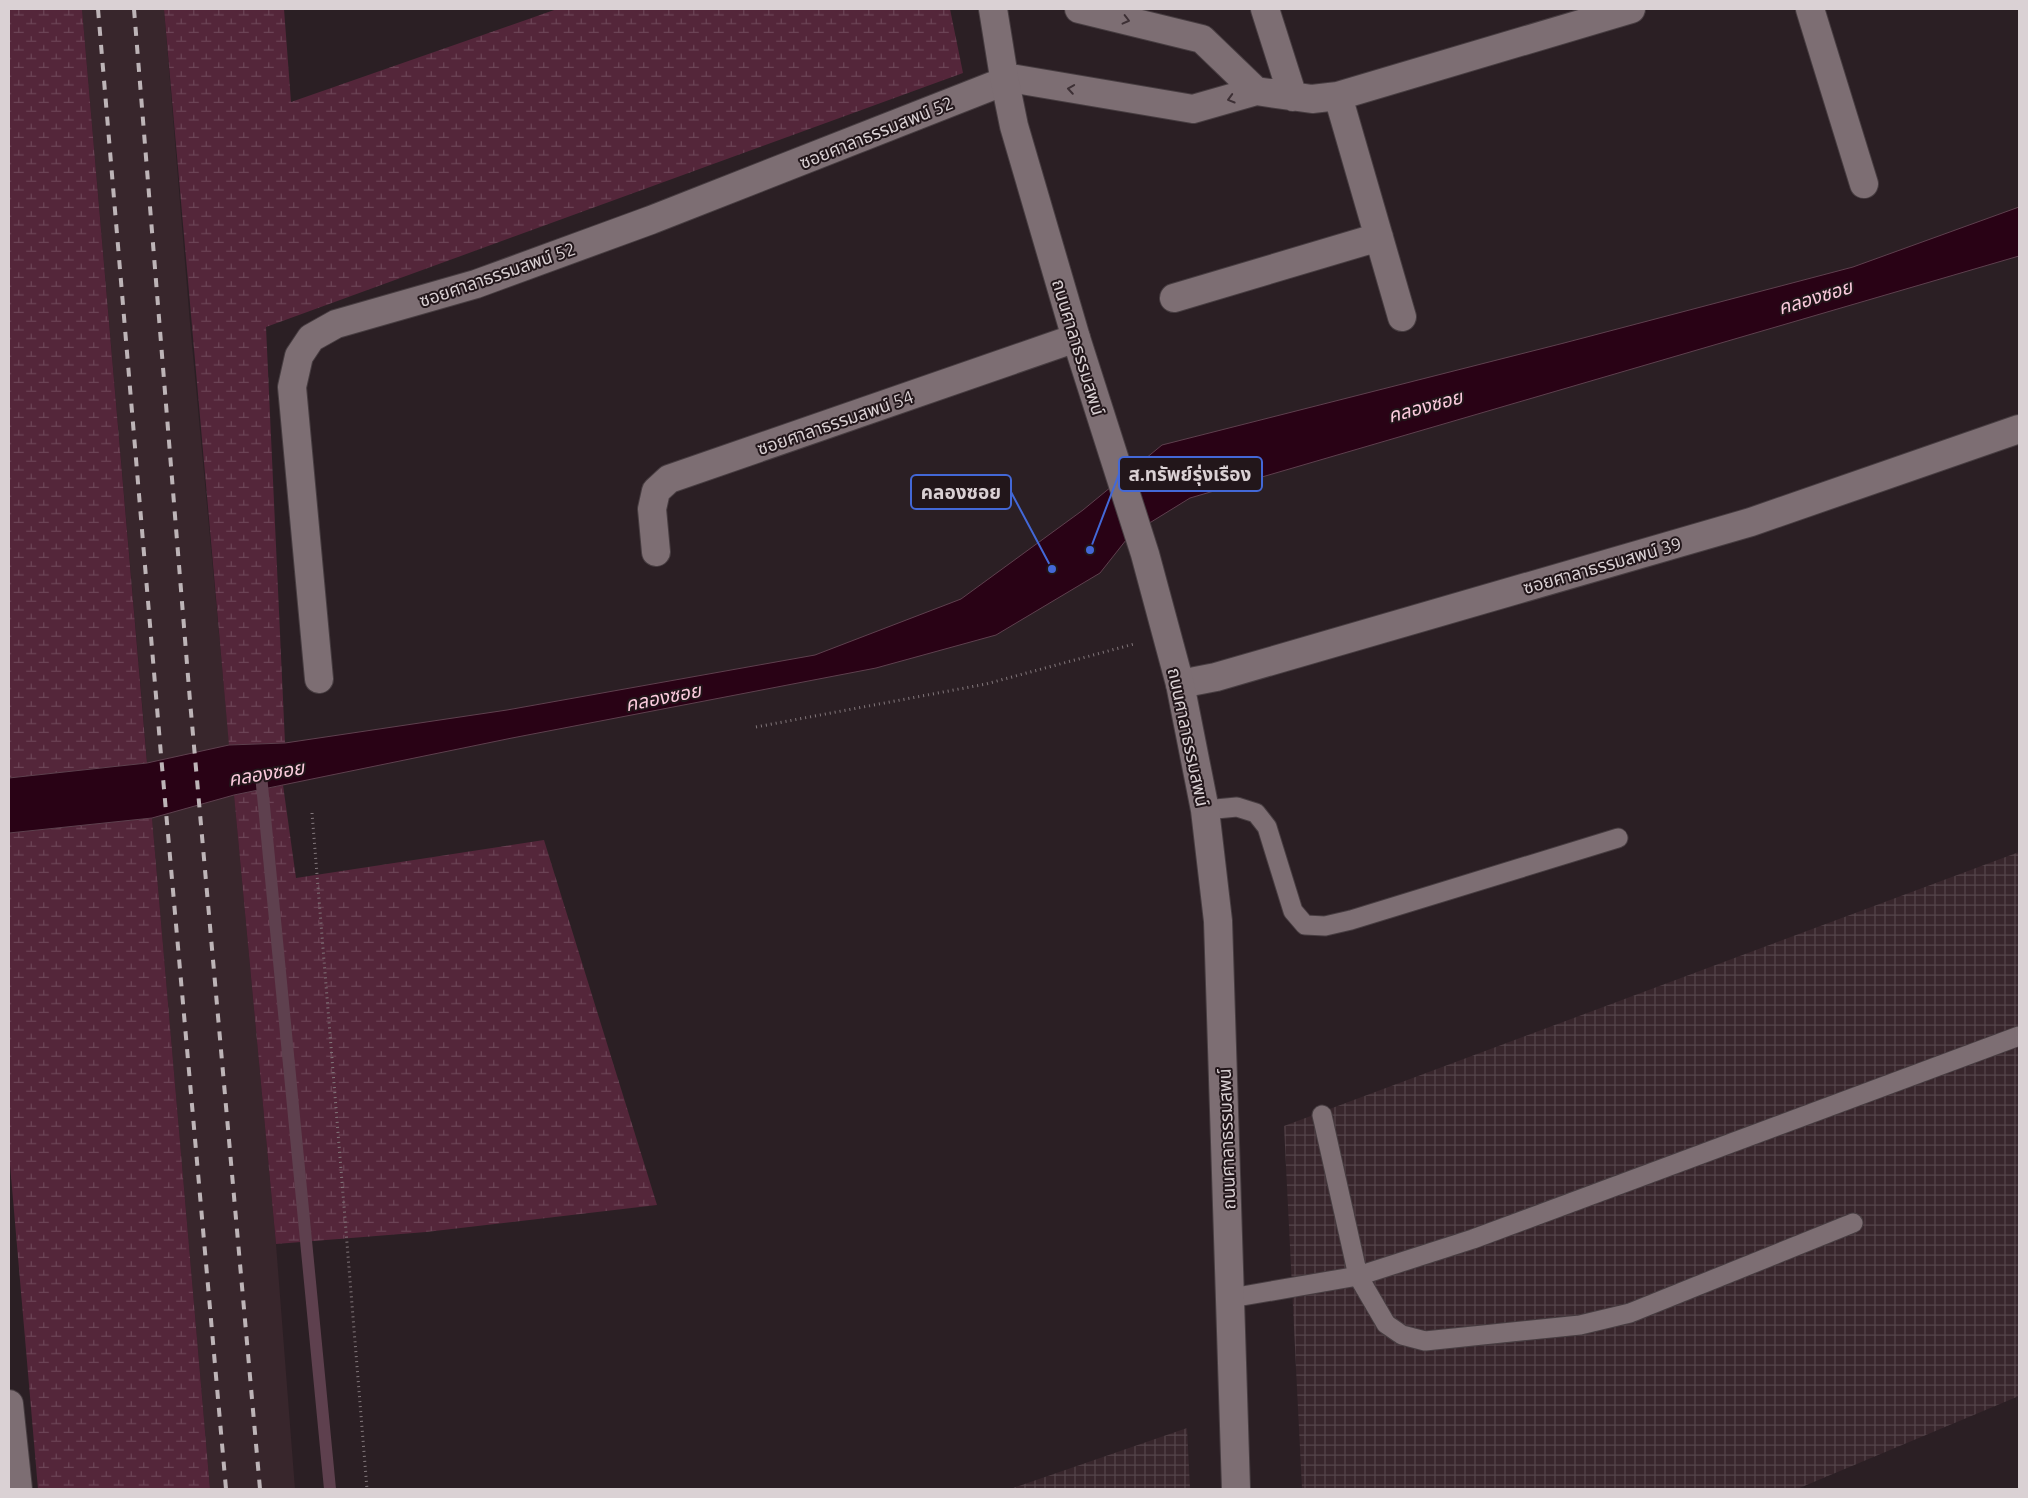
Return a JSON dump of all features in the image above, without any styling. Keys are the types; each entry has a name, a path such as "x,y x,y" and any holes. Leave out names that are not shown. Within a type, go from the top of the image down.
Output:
{"street":[{"name":"ถนนศาลาธรรมสพน์","path":"993,9 1004,79 1030,184 1115,464 1145,554 1180,684 1205,810 1218,921 1236,1489"},
{"path":"1079,9 1202,39 1256,91"},
{"path":"1265,9 1293,96"},
{"path":"1004,79 1193,110 1256,91 1312,99 1338,96 1567,18 1631,9"},
{"path":"1810,9 1864,184"},
{"name":"ซอยศาลาธรรมสพน์ 52","path":"319,679 292,387 299,356 311,338 336,324 476,284 651,220 1004,79"},
{"path":"1338,96 1402,317"},
{"path":"1174,298 1379,237"},
{"name":"ซอยศาลาธรรมสพน์ 54","path":"656,552 652,509 656,491 669,479 1076,338"},
{"name":"ซอยศาลาธรรมสพน์ 39","path":"1180,684 1216,677 1751,522 2019,429"},
{"path":"9,1404 18,1489"}],"lane":[{"path":"1205,810 1237,806 1256,813 1267,827 1293,911 1305,925 1325,926 1350,920 1618,838"},
{"path":"1231,1298 1358,1276 1474,1239 2019,1036"},
{"path":"1322,1115 1358,1276 1386,1324 1402,1335 1426,1341 1580,1325 1630,1312 1852,1224"}],"path":[{"path":"756,727 986,684 1166,634"},
{"path":"312,813 367,1489"}],"shaded area":[{"path":"82,9 164,9 190,323 276,1244 295,1489 210,1489"},
{"path":"2019,852 2019,1396 1797,1489 1302,1489 1284,1126"},
{"path":"1187,1428 1190,1489 1010,1489"}],"green space":[{"path":"9,9 82,9 147,763 9,778"},
{"path":"164,9 284,9 291,102 557,9 950,9 963,73 266,327 285,743 229,745"},
{"path":"283,785 296,878 544,840 657,1205 426,1232 276,1244 234,795"},
{"path":"152,818 210,1489 38,1489 9,1153 9,833"}],"water":[{"path":"2019,207 2019,256 1190,498 1130,535 1100,573 996,635 876,668 512,738 234,795 152,818 9,833 9,778 147,763 229,745 285,743 507,710 815,655 961,599 1083,510 1162,445 1564,343 1853,267"}],"waterway":[{"path":"261,775 330,1489"}],"railway":[{"path":"98,9 161,755 226,1489"},
{"path":"134,9 190,701 260,1489"}],"place":[{"name":"ส.ทรัพย์รุ่งเรือง","path":"1090,550"},
{"name":"คลองซอย","path":"1052,569"}]}
